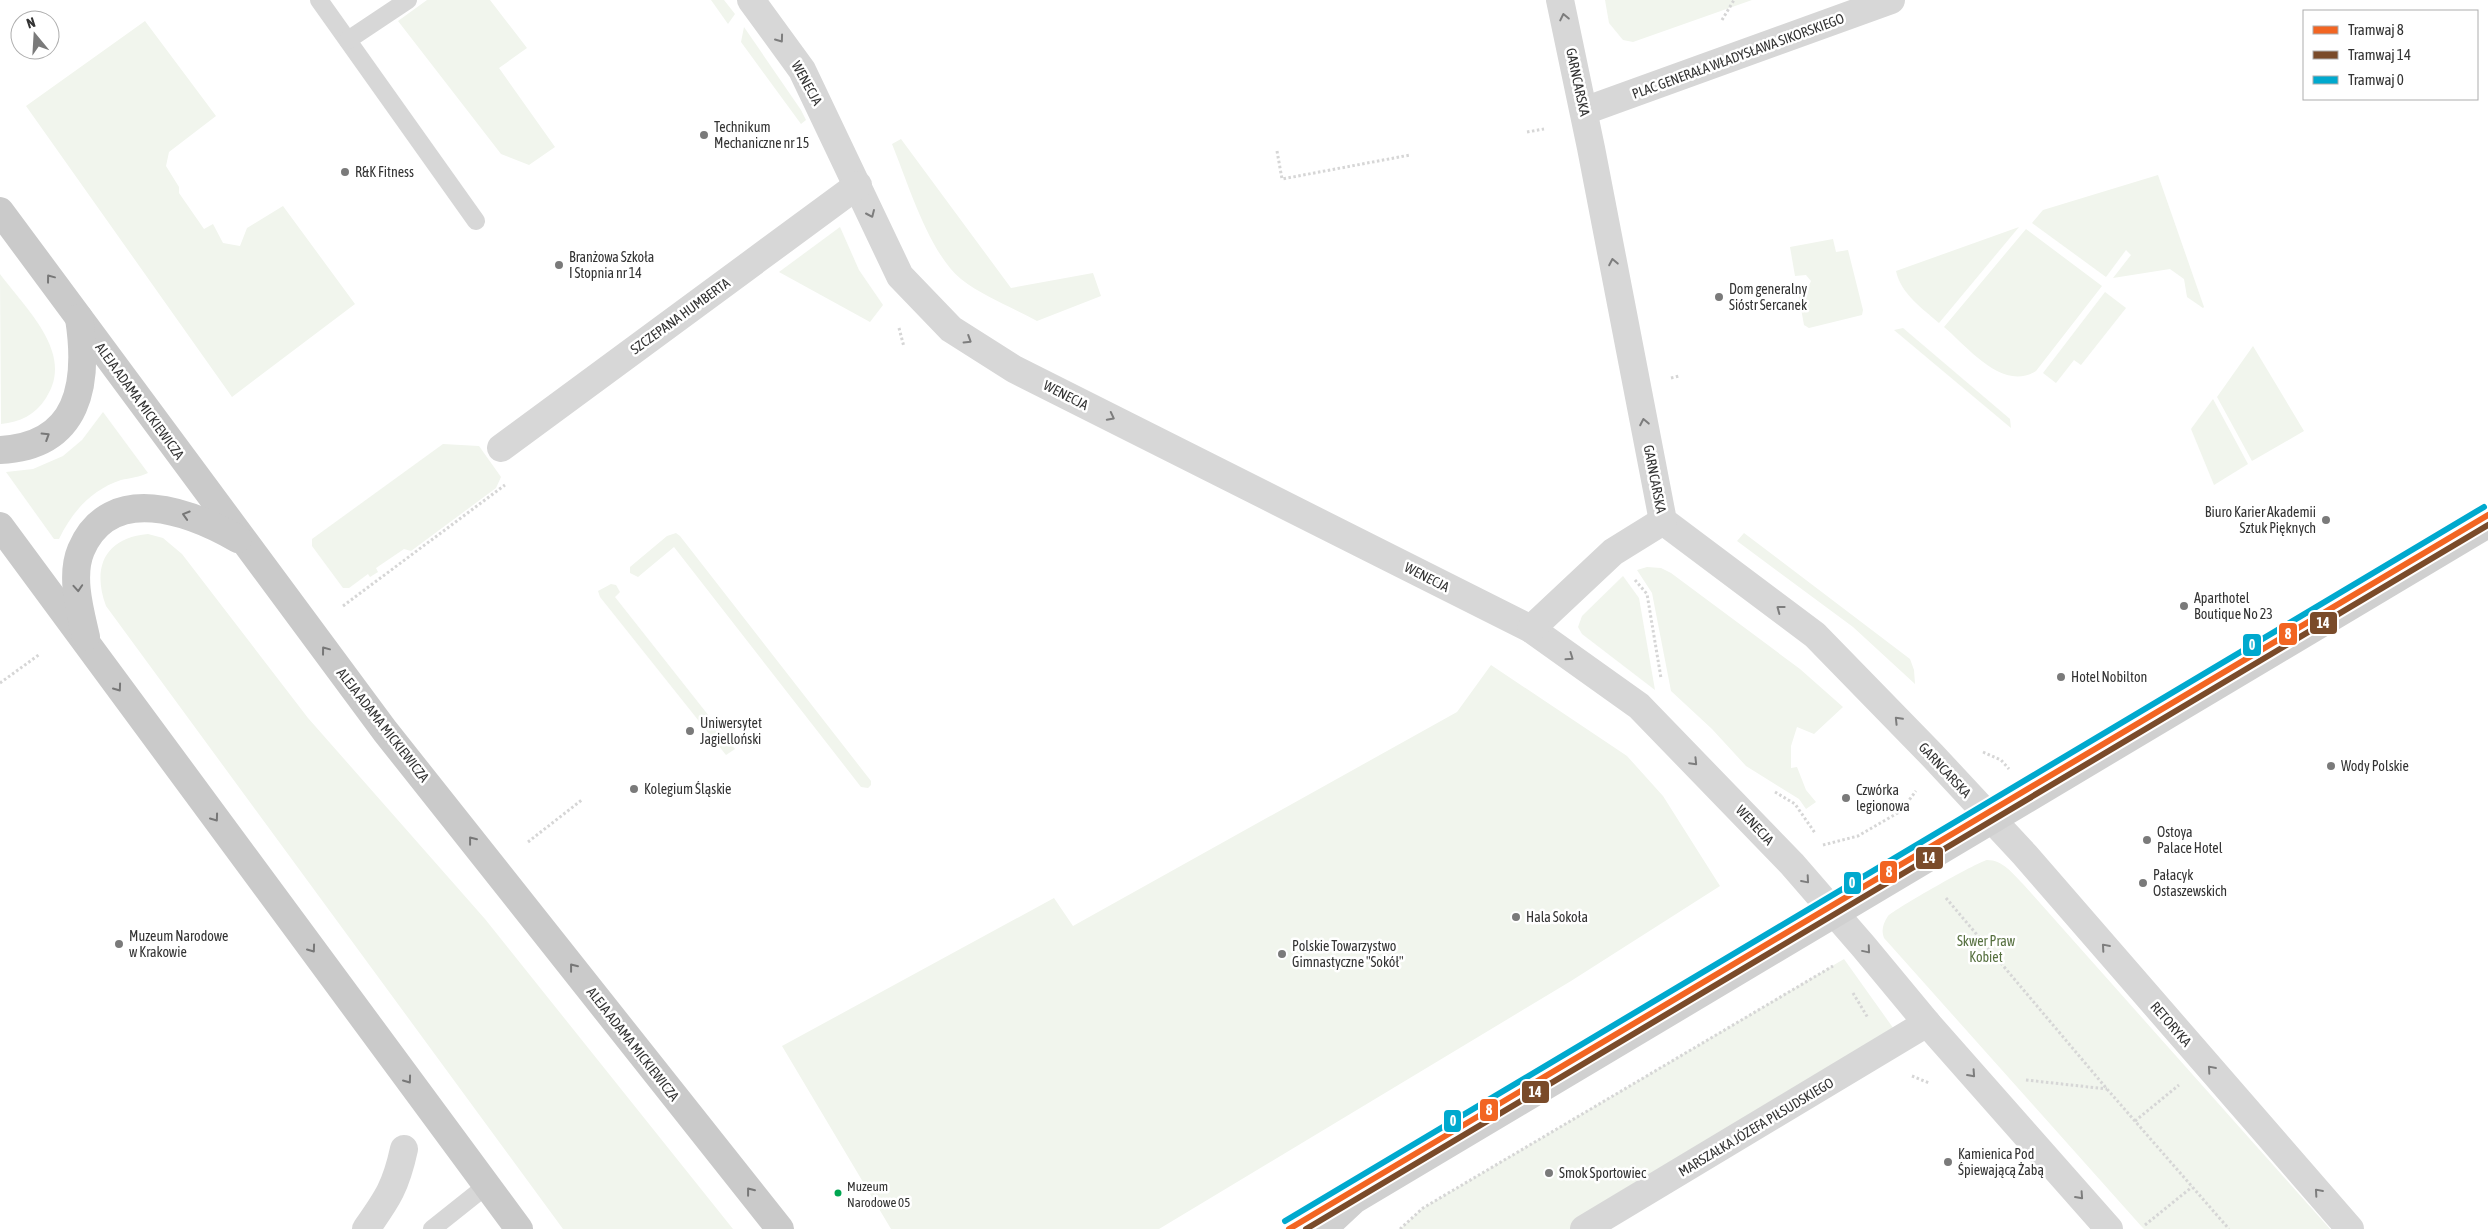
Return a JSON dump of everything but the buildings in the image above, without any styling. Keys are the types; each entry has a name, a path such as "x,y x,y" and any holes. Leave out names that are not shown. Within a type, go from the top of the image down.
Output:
{"main road":[{"name":"ALEJA ADAMA MICKIEWICZA","path":"0,211 385,731 780,1229"},
{"path":"0,450 30,445 45,438 67,418 76,403 82,384 83,370 83,344 79,317"},
{"path":"90,648 79,609 77,573 80,551 91,533 104,520 120,512 155,508 184,513 209,523 246,544"},
{"path":"0,526 519,1229"}],"street":[{"name":"WENECJA","path":"751,0 802,70 900,276 951,329 1014,369 1531,629 1639,706 1755,824 1835,913"},
{"name":"GARNCARSKA","path":"1560,0 1584,111 1663,521 1816,635 1932,755 1991,820"},
{"name":"PLAC GENERAŁA WŁADYSŁAWA SIKORSKIEGO","path":"1584,111 1891,0"},
{"name":"SZCZEPANA HUMBERTA","path":"501,448 858,185"},
{"path":"1531,629 1613,552 1663,521"},
{"path":"1323,1229 1354,1200 2488,524"},
{"name":"RETORYKA","path":"1991,820 2032,862 2350,1229"},
{"path":"1835,913 1927,1023 2109,1229"},
{"name":"MARSZAŁKA JÓZEFA PIŁSUDSKIEGO","path":"1584,1229 1927,1023"},
{"path":"366,1229 391,1193 398,1175 404,1149"}],"lane":[{"path":"319,0 476,221"},
{"path":"348,40 408,0"},
{"path":"432,1229 486,1186"}],"path":[{"path":"1722,20 1734,0"},
{"path":"1527,132 1544,129"},
{"path":"1277,151 1282,179 1410,155"},
{"path":"343,606 512,480"},
{"path":"1632,576 1647,594 1663,687"},
{"path":"0,683 40,654"},
{"path":"1983,752 2001,760 2009,769"},
{"path":"1772,791 1796,804 1824,845 1858,836 1901,811 1918,787"},
{"path":"528,842 583,799"},
{"path":"1946,898 2107,1089 2229,1229"},
{"path":"1400,1229 1423,1208 1836,965"},
{"path":"2018,1079 2107,1089"},
{"path":"2135,1121 2186,1080"},
{"path":"2142,1227 2192,1187"}],"green space":[{"path":"427,0 490,0 527,48 499,68 555,147 529,165 501,154 398,21"},
{"path":"711,0 724,0 735,14 728,24"},
{"path":"1605,0 1752,0 1633,42 1623,40 1609,23"},
{"path":"145,21 216,116 169,152 166,166 179,187 179,193 204,229 213,224 223,243 240,246 247,228 283,206 355,304 232,397 26,106"},
{"path":"744,27 801,110 806,120 801,124 741,42"},
{"path":"901,139 1011,288 1093,273 1101,296 1037,321 989,297 961,279 939,252 912,197 892,144"},
{"path":"2158,175 2203,308 2187,297 2184,279 2170,269 2113,278 2131,255 2126,250 2106,277 2032,223 2043,210"},
{"path":"840,227 859,270 883,305 870,322 779,272"},
{"path":"2019,227 1939,323 1913,300 1902,287 1896,271"},
{"path":"2026,229 2102,286 2036,371 2023,376 2011,376 1998,372 1986,364 1944,327"},
{"path":"1833,239 1836,252 1848,250 1863,310 1862,315 1809,328 1804,325 1798,292 1808,288 1811,281 1806,275 1795,276 1790,247"},
{"path":"0,274 44,332 51,348 55,365 54,381 42,404 27,417 1,424"},
{"path":"2105,292 2126,308 2081,365 2074,360 2056,383 2043,373"},
{"path":"1903,328 2010,419 2011,428 1894,330"},
{"path":"2253,346 2304,431 2252,461 2217,397"},
{"path":"2213,399 2248,464 2214,485 2191,429"},
{"path":"103,412 148,473 121,480 100,490 76,511 59,539 54,539 6,472 33,469 63,456 82,440"},
{"path":"443,444 479,446 501,477 496,488 411,551 404,549 376,568 378,572 370,577 368,574 349,588 343,588 312,546 312,539"},
{"path":"676,533 871,781 871,785 868,788 861,787 674,547 638,577 630,573 630,567 667,536"},
{"path":"1744,533 1910,659 1914,670 1915,684 1853,627 1737,541"},
{"path":"148,534 163,538 182,554 308,718 485,919 733,1229 563,1229 106,606 100,579 105,557 121,542"},
{"path":"1647,567 1661,568 1671,573 1800,669 1843,707 1814,734 1797,727 1791,746 1791,768 1797,767 1806,790 1816,802 1806,809 1799,799 1746,766 1712,729 1671,691 1652,593 1637,570"},
{"path":"1623,576 1639,598 1655,690 1582,634 1578,627 1582,616"},
{"path":"611,584 616,585 620,592 615,597 735,749 726,755 600,597 598,591"},
{"name":"Polskie Towarzystwo Gimnastyczne \"Sokół\"","path":"1491,665 1627,756 1663,796 1720,886 1571,981 1159,1229 891,1229 782,1046 1054,898 1073,926 1457,712"},
{"name":"Skwer Praw Kobiet","path":"1987,860 2003,865 2023,884 2330,1229 2144,1229 2142,1227 1884,938 1883,927 1888,916 1936,886"},
{"path":"1844,959 1901,1039 1583,1229 1400,1229 1423,1208"}],"tram line":[{"name":"0","path":"1285,1221 2484,507"},
{"name":"8","path":"1289,1229 2488,515"},
{"name":"14","path":"1306,1229 2488,525"}],"place":[{"name":"Technikum Mechaniczne nr 15","path":"704,135"},
{"name":"R&K Fitness","path":"345,172"},
{"name":"Branżowa Szkoła I Stopnia nr 14","path":"559,265"},
{"name":"Dom generalny Sióstr Sercanek","path":"1719,297"},
{"name":"Biuro Karier Akademii Sztuk Pięknych","path":"2326,520"},
{"name":"Aparthotel Boutique No 23","path":"2184,606"},
{"name":"Hotel Nobilton","path":"2061,677"},
{"name":"Uniwersytet Jagielloński","path":"690,731"},
{"name":"Wody Polskie","path":"2331,766"},
{"name":"Kolegium Śląskie","path":"634,789"},
{"name":"Czwórka legionowa","path":"1846,798"},
{"name":"Ostoya Palace Hotel","path":"2147,840"},
{"name":"Pałacyk Ostaszewskich","path":"2143,883"},
{"name":"Hala Sokoła","path":"1516,917"},
{"name":"Muzeum Narodowe w Krakowie","path":"119,944"},
{"name":"Polskie Towarzystwo Gimnastyczne \"Sokół\"","path":"1282,954"},
{"name":"Kamienica Pod Śpiewającą Żabą","path":"1948,1162"},
{"name":"Smok Sportowiec","path":"1549,1173"},
{"name":"Muzeum Narodowe 05","path":"838,1193"}]}
